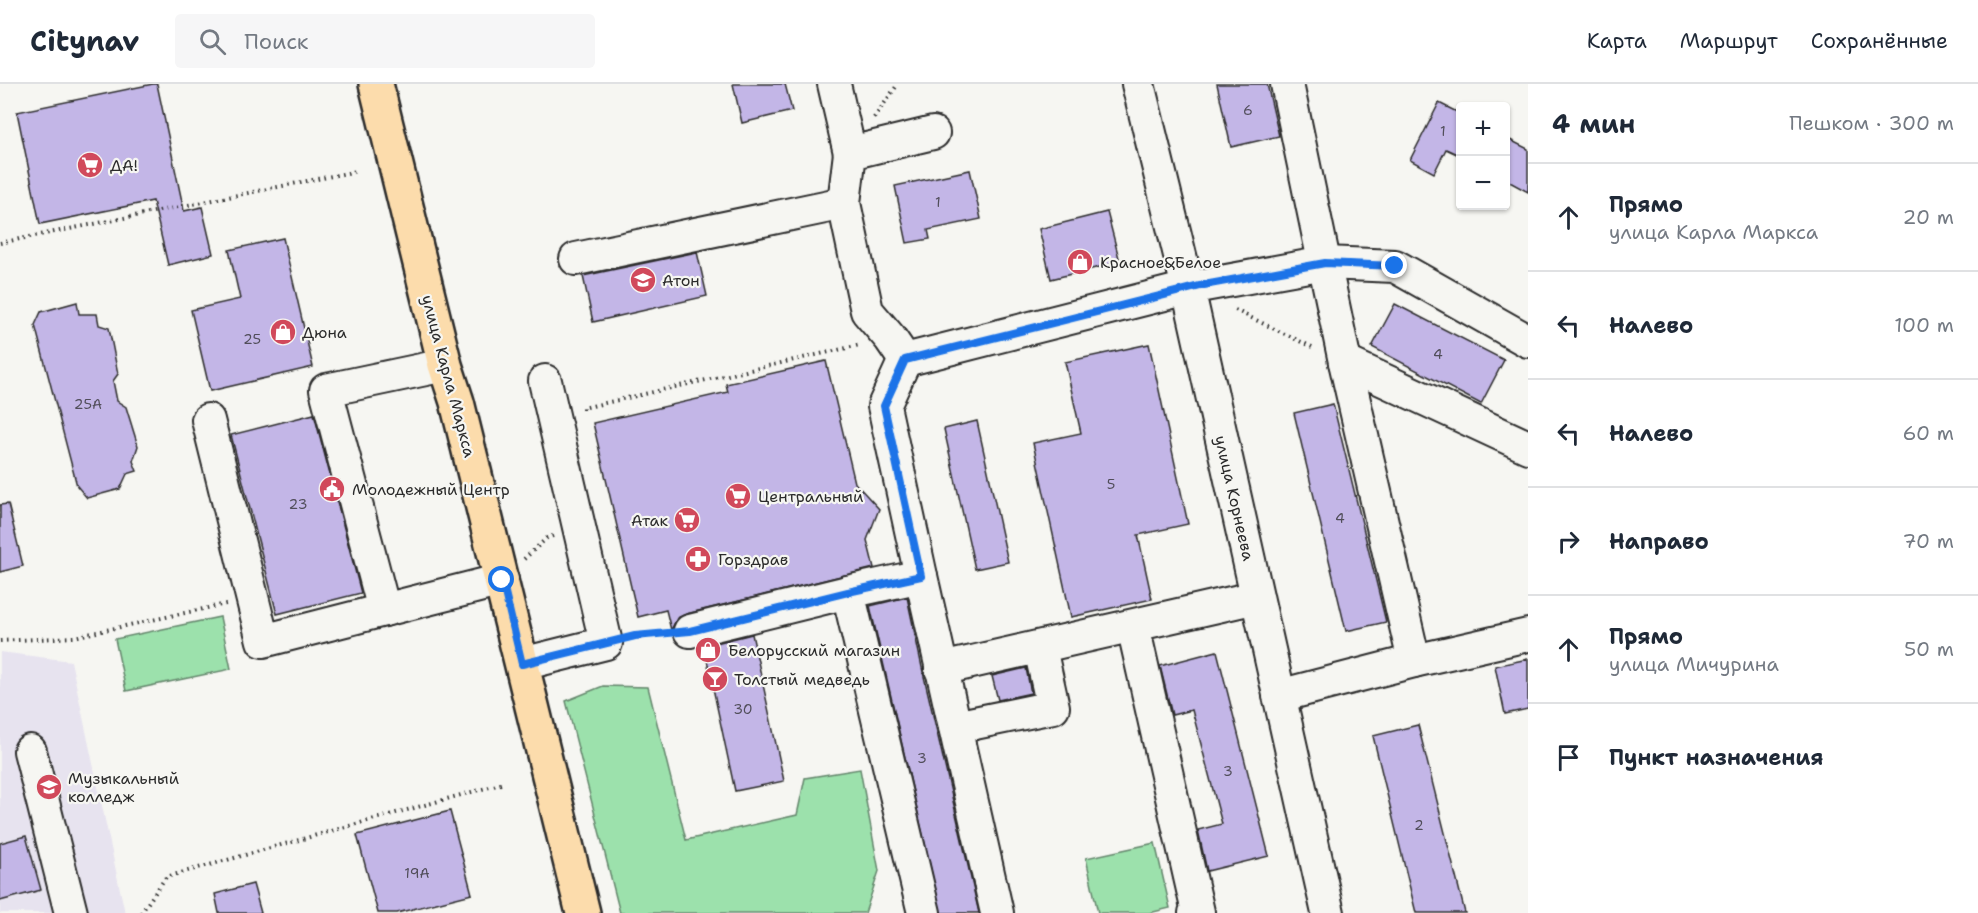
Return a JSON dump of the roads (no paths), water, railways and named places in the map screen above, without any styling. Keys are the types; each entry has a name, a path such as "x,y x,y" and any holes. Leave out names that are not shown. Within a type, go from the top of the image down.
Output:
{"main road":[{"name":"улица Карла Маркса","path":"376,84 445,365 457,402 502,580 583,913"}],"street":[{"path":"834,84 850,153 844,202 867,311 898,349"},
{"name":"улица Корнеева","path":"1138,84 1188,288 1328,913"},
{"path":"1287,84 1345,362 1414,661"},
{"path":"850,153 933,133"},
{"path":"576,259 844,202"},
{"path":"898,349 1188,288 1325,263 1395,266 1528,341"},
{"path":"898,349 884,406 997,913"},
{"path":"1345,362 1528,447"},
{"path":"384,610 326,390 445,365"},
{"path":"522,664 606,643 545,381"},
{"path":"208,420 263,641 502,580"},
{"path":"690,631 921,576"},
{"path":"848,592 924,913"},
{"path":"941,669 1257,597"},
{"path":"1133,626 1198,912 1195,913"},
{"path":"1279,696 1414,661 1528,636"},
{"path":"955,728 1053,707 1040,648"},
{"path":"30,751 71,913"}],"place":[{"name":"ДА!","path":"90,165"},
{"name":"Красное&Белое","path":"1080,262"},
{"name":"Атон","path":"643,280"},
{"name":"Дюна","path":"283,332"},
{"name":"Молодежный Центр","path":"332,489"},
{"name":"Центральный","path":"738,496"},
{"name":"Атак","path":"687,520"},
{"name":"Горздрав","path":"698,559"},
{"name":"Белорусский магазин","path":"708,650"},
{"name":"Толстый медведь","path":"715,679"},
{"name":"Музыкальный колледж","path":"49,787"}]}
